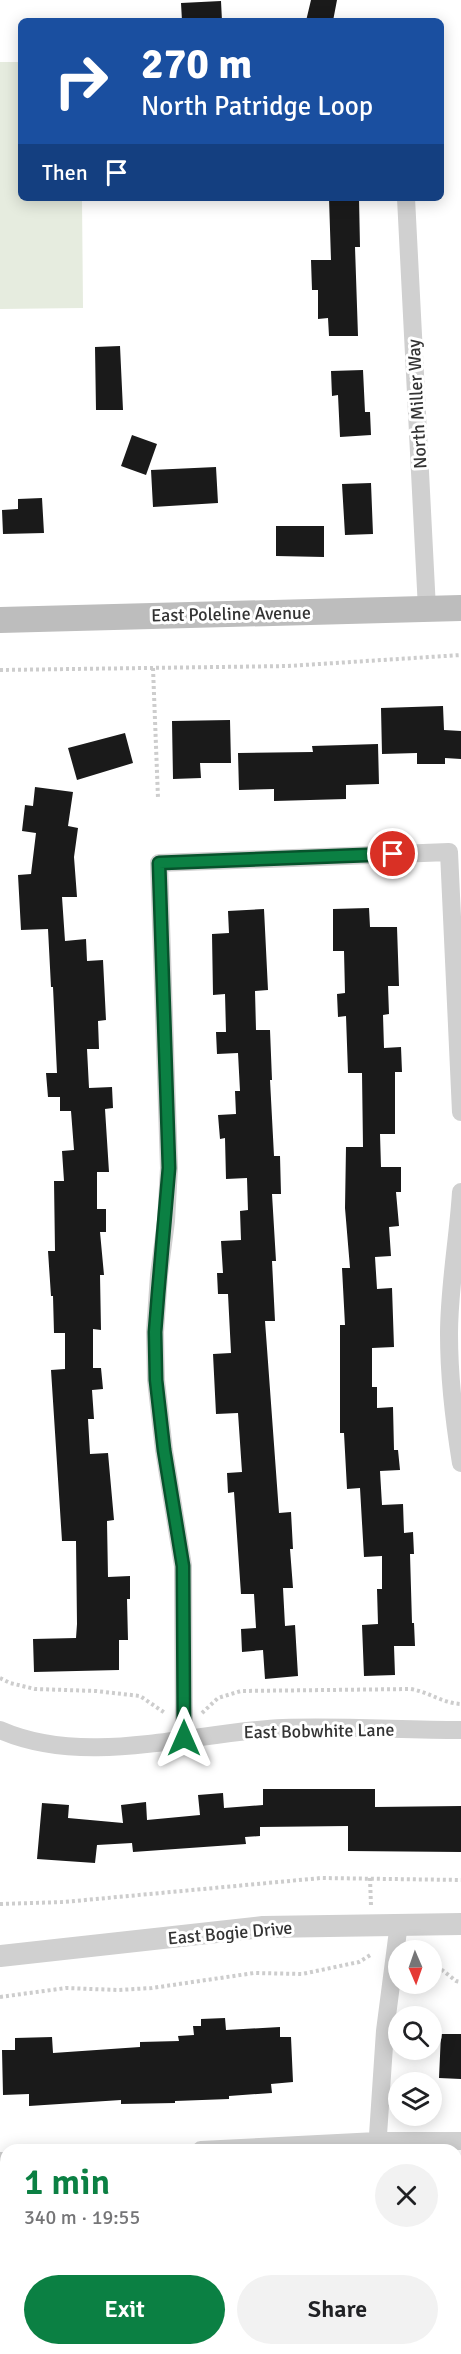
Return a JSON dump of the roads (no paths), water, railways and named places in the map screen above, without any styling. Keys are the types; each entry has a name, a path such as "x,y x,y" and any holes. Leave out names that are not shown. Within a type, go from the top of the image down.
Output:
{"main road":[{"name":"East Poleline Avenue","path":"0,620 461,608"}],"street":[{"name":"North Miller Way","path":"406,201 427,609"},
{"path":"184,1738 183,1566 164,1450 156,1380 155,1332 169,1168 159,863 449,852 461,1112"},
{"path":"461,1192 449,1334 450,1383 461,1463"},
{"name":"East Bobwhite Lane","path":"0,1730 51,1746 96,1748 283,1728 461,1731"},
{"path":"377,2144 385,2031 399,1923"},
{"name":"East Bogie Drive","path":"0,1956 263,1927 399,1923 461,1924"},
{"path":"398,2144 461,2141"}]}
